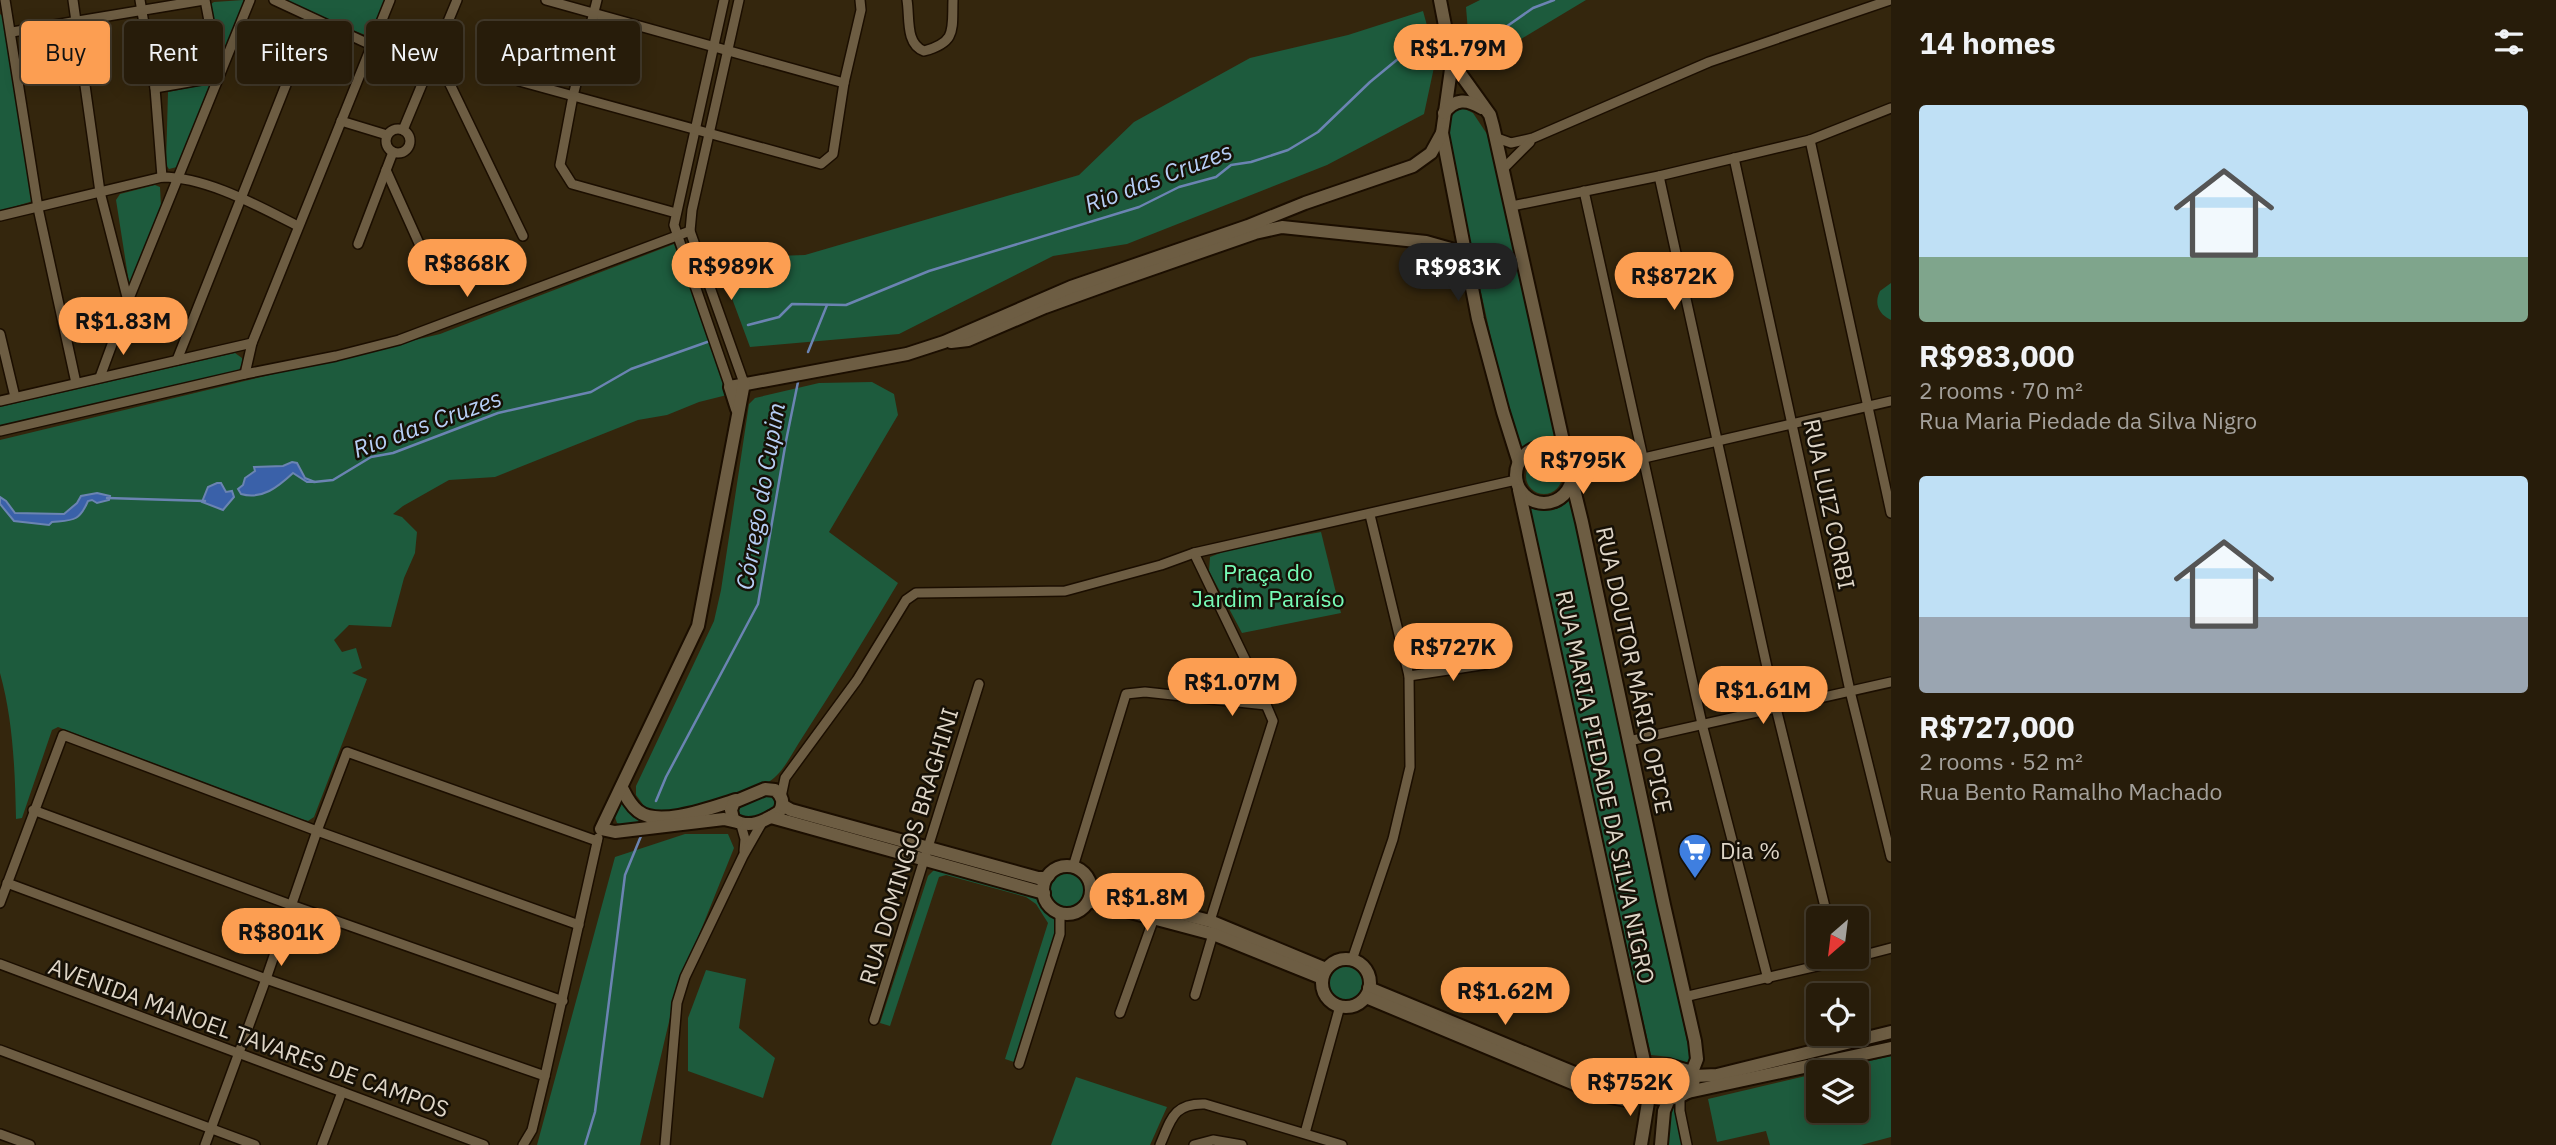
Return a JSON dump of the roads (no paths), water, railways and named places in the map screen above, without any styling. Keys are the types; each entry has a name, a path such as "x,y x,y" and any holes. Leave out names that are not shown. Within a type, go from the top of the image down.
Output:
{"street":[{"path":"5,0 38,208 76,383"},
{"path":"73,0 100,191 128,301"},
{"path":"140,0 155,88 162,177"},
{"path":"12,32 205,0 209,21"},
{"path":"223,66 250,0"},
{"path":"274,0 366,43"},
{"path":"381,21 390,0"},
{"path":"448,21 457,0"},
{"path":"546,0 844,83"},
{"path":"597,0 573,96 560,165 572,184 676,213"},
{"path":"724,0 674,225 737,409"},
{"path":"523,1145 532,1129 545,1076 599,835 698,626 716,539 737,409 744,383 690,231 692,210 739,0"},
{"path":"530,84 821,164 833,154 844,83 861,10 860,0"},
{"path":"907,0 912,40 916,47 924,51 943,45 951,35 953,0"},
{"path":"1440,0 1451,57 1442,133 1465,253 1494,379 1519,463 1518,485 1528,499 1539,503 1560,499 1568,491 1570,470 1560,452 1549,447 1537,448 1527,453 1519,463"},
{"path":"1497,138 1519,143 1709,62 1890,0"},
{"path":"177,360 312,19"},
{"name":"RUA DOUTOR MÁRIO OPICE","path":"1451,57 1490,115 1497,138 1533,315 1585,534 1697,1059 1693,1074"},
{"path":"245,374 252,343 366,58"},
{"path":"155,88 172,84"},
{"path":"100,377 216,84"},
{"path":"403,130 422,84"},
{"path":"450,84 523,236"},
{"path":"1444,114 1450,106 1459,101 1467,101 1483,108"},
{"path":"1512,206 1659,176 1810,140 1891,108"},
{"path":"341,121 387,135"},
{"path":"394,129 403,130 410,136 409,146 402,152 393,152 386,145 387,135 394,129"},
{"path":"730,387 907,354 944,342 1071,286 1413,166 1431,153 1442,133"},
{"path":"1504,168 1533,138"},
{"path":"1810,140 1891,513"},
{"path":"358,244 393,152"},
{"name":"RUA LUIZ CORBI","path":"1734,158 1850,691 1891,857"},
{"path":"386,170 435,279"},
{"path":"1659,176 1776,708 1825,906"},
{"path":"0,216 162,177 179,177 240,197 298,226"},
{"path":"1584,191 1702,724 1768,979"},
{"path":"944,342 968,340 1069,299 1255,233 1282,227 1426,242 1465,253"},
{"path":"0,430 399,340 690,231"},
{"path":"0,334 15,397"},
{"path":"0,401 252,343"},
{"path":"1570,470 1644,458 1891,401"},
{"path":"622,788 638,812 655,817 701,812 765,789 786,778 858,680 906,600 916,593 1065,591 1161,565 1194,553 1518,485"},
{"name":"RUA MARIA PIEDADE DA SILVA NIGRO","path":"1518,485 1645,1072"},
{"path":"1352,960 1393,839 1410,767 1409,676 1370,515"},
{"path":"1194,553 1273,721 1212,927 1195,995"},
{"path":"1409,676 1494,663"},
{"path":"1629,741 1891,682"},
{"name":"RUA DOMINGOS BRAGHINI","path":"874,1020 979,684"},
{"path":"1202,698 1259,687"},
{"path":"1073,867 1126,694 1145,692 1266,705"},
{"path":"0,903 63,735 317,831 579,925"},
{"path":"205,1145 347,752 599,835 724,819 753,824 779,812 786,778"},
{"path":"765,789 775,790 791,810 1044,892"},
{"path":"737,800 731,810 733,819 739,823 745,839 743,856"},
{"path":"33,810 562,1001"},
{"path":"767,818 1038,878 1065,866 1073,867 1087,876 1090,896 1077,912 1060,913 1046,901 1044,883 1049,875"},
{"path":"665,1145 677,1003 685,977 743,856 767,818"},
{"path":"7,883 266,979 545,1076"},
{"path":"1090,896 1212,927 1324,973"},
{"path":"1090,896 1154,918 1212,927"},
{"path":"1019,1064 1060,934 1060,913"},
{"path":"1120,1013 1154,918"},
{"path":"1869,954 1891,948"},
{"path":"1352,960 1366,971 1367,992 1359,1003 1340,1006 1325,995 1322,987 1324,973 1333,962 1352,960"},
{"name":"AVENIDA MANOEL TAVARES DE CAMPOS","path":"0,964 485,1145"},
{"path":"1684,997 1806,969"},
{"path":"1367,992 1610,1086 1628,1084 1645,1072 1668,1065 1693,1074 1717,1075 1891,1032"},
{"path":"1367,992 1601,1095 1626,1100 1648,1095 1656,1099 1679,1096 1891,1048"},
{"path":"1305,1133 1340,1006"},
{"path":"0,1050 255,1145"},
{"path":"1641,1145 1648,1095 1643,1083 1645,1072"},
{"path":"1661,1145 1664,1111 1693,1084 1693,1074"},
{"path":"322,1145 342,1092"},
{"path":"1679,1096 1687,1145"},
{"path":"1160,1145 1173,1115 1185,1105 1205,1104 1342,1145"},
{"path":"0,1134 30,1145"},
{"path":"1194,1145 1213,1140 1242,1145"}],"water":[{"path":"297,463 305,478 315,482 307,482 293,473 263,494 241,494 238,489 245,478 255,471 254,467 283,466"},
{"path":"221,483 226,492 232,491 234,497 223,510 202,502 208,487"},
{"path":"97,493 110,496 109,500 97,503 88,501 82,513 75,519 52,522 49,525 14,521 0,504 0,497 15,513 64,514 81,496"}],"waterway":[{"name":"Rio das Cruzes","path":"1451,39 1503,29 1533,8 1554,0"},
{"name":"Rio das Cruzes","path":"748,325 779,317 792,304 846,305 929,271 1139,207 1179,187 1216,177 1231,165 1251,162 1288,150 1318,132 1370,82 1410,49 1445,41"},
{"path":"808,352 827,305"},
{"name":"Rio das Cruzes","path":"314,482 333,480 371,457 393,453 498,413 591,392 631,369 710,341"},
{"name":"Córrego do Cupim","path":"656,801 666,777 758,604 798,382"},
{"name":"Rio das Cruzes","path":"107,498 205,501"},
{"name":"Córrego do Cupim","path":"585,1145 595,1112 625,875 641,836"}],"place":[{"name":"Dia %","path":"1695,880"}],"park label":[{"name":"Praça do Jardim Paraíso","path":"1268,585"}]}
